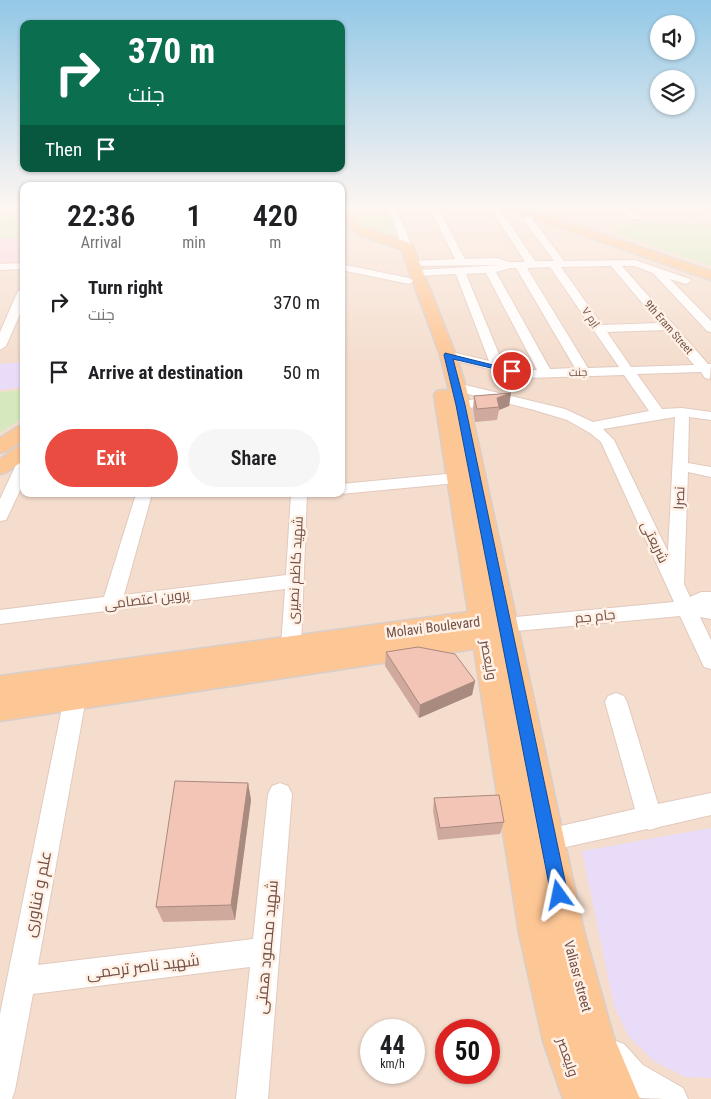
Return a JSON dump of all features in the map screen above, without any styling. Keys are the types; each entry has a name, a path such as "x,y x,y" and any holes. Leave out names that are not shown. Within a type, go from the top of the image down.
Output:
{"main road":[{"name":"Valiasr street","path":"407,259 448,355 451,396 491,627 548,840 567,931 594,1036 620,1099"},
{"name":"ولیعصر","path":"407,259 434,356 451,396 457,478 491,627 536,933 562,1041 583,1099"},
{"path":"663,259 711,276"},
{"path":"677,259 711,270"},
{"path":"0,447 20,434"},
{"path":"0,468 20,454"},
{"name":"Molavi Boulevard","path":"0,709 76,687 291,646 491,627"},
{"name":"Molavi Boulevard","path":"0,687 76,687 491,627"}],"street":[{"path":"345,266 387,259"},
{"path":"424,259 489,269 501,269 514,264"},
{"path":"457,259 498,367"},
{"path":"529,259 532,264"},
{"name":"اِرم ۷","path":"554,259 599,329 658,414"},
{"path":"460,266 497,261 514,264 635,263 686,280"},
{"name":"9th Eram Street","path":"614,263 709,371"},
{"path":"514,264 584,372"},
{"path":"0,267 20,266"},
{"path":"489,269 545,373"},
{"path":"654,270 711,328"},
{"path":"0,346 20,300"},
{"path":"599,329 668,326"},
{"name":"جنت","path":"448,355 527,374 709,371"},
{"path":"451,396 506,399"},
{"name":"شریعتی","path":"451,396 506,399 557,411 578,418 607,440 711,661"},
{"path":"592,427 658,414 682,412 711,416"},
{"name":"نصرا","path":"676,585 682,412"},
{"path":"680,466 711,472"},
{"path":"1,512 20,473"},
{"path":"345,488 457,478"},
{"path":"112,603 143,497"},
{"name":"شهید کاظم نصیری","path":"291,646 299,497"},
{"name":"پروین اعتصامی","path":"0,617 294,581"},
{"name":"جام جم","path":"686,608 701,599 711,599"},
{"name":"جام جم","path":"491,627 686,608 711,612"},
{"name":"علم و فناوری","path":"0,1090 76,687"},
{"path":"616,702 650,819"},
{"name":"شهید محمود همتی","path":"252,1099 280,794"},
{"path":"548,840 711,804"},
{"name":"شهید ناصر ترحمی","path":"21,981 266,951"},
{"path":"594,1036 632,1076 672,1099"}],"shaded area":[{"path":"0,259 20,259 20,497 345,497 345,259 711,259 711,1099 0,1099"},
{"path":"0,259 20,259 20,261 0,263"},
{"path":"20,362 20,388 0,390 0,364"},
{"path":"711,828 711,1078 685,1077 655,1062 629,1037 614,1006 582,851"}],"green space":[{"path":"691,259 711,259 711,266"},
{"path":"20,390 20,420 0,433 0,392"}],"building":[{"path":"511,393 497,398 499,407 477,409 474,396"},
{"path":"418,647 455,654 475,681 420,705 386,652"},
{"path":"175,781 248,783 231,905 156,907"},
{"path":"499,795 504,822 440,828 434,798"}],"route":[{"path":"512,371 448,355 460,405 559,895"}]}
